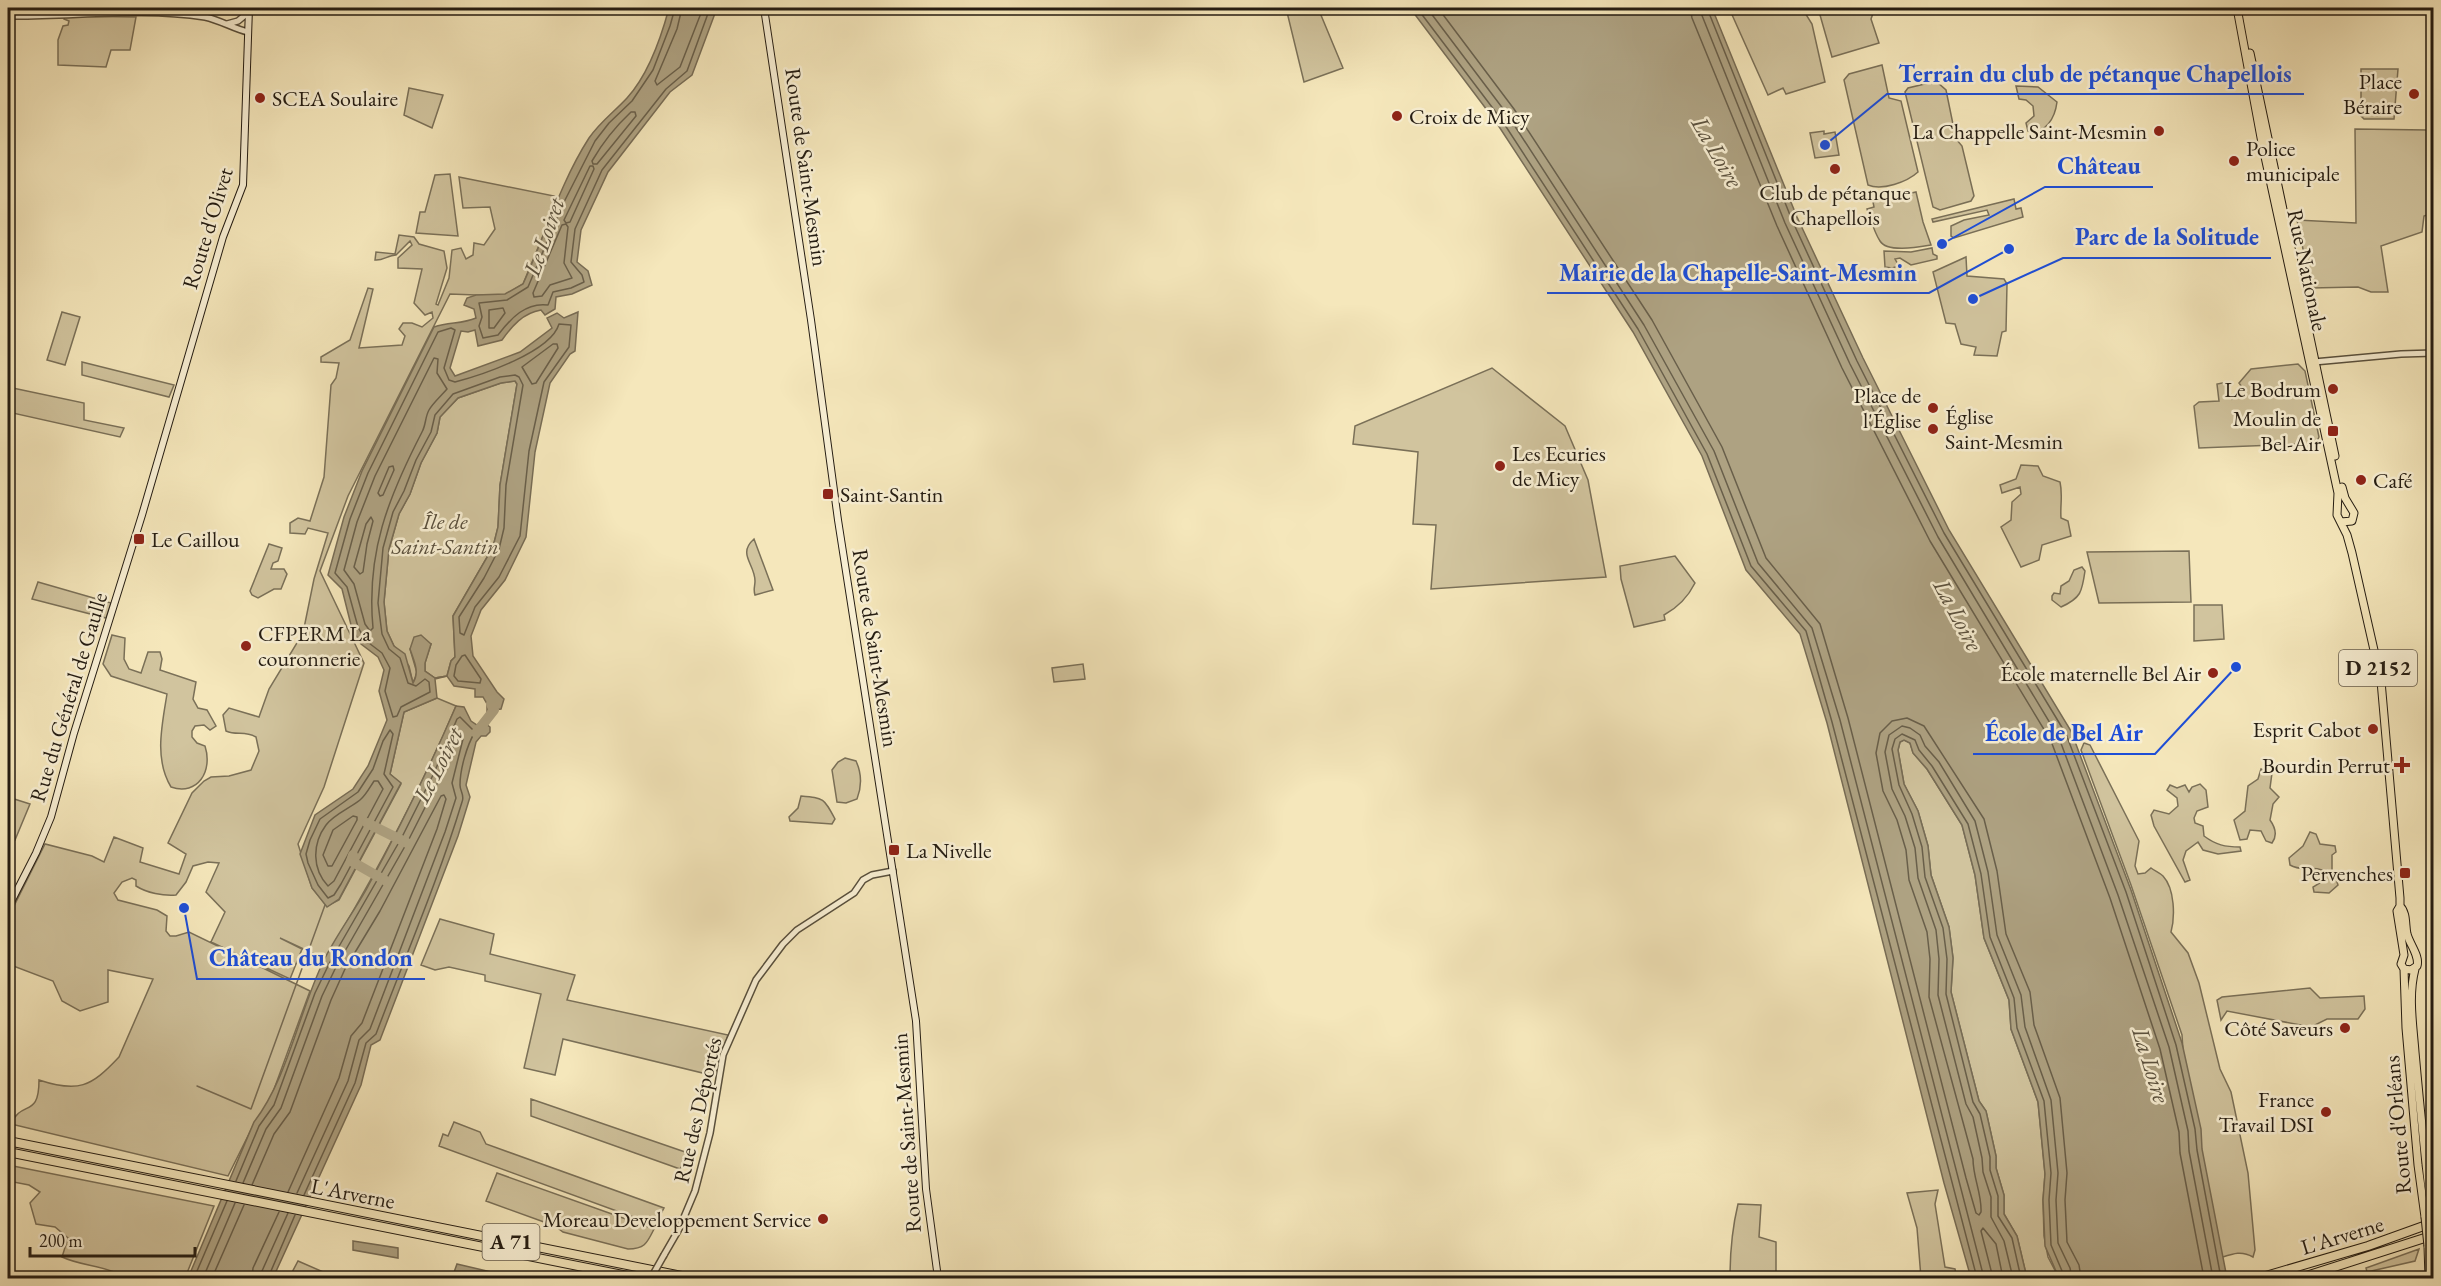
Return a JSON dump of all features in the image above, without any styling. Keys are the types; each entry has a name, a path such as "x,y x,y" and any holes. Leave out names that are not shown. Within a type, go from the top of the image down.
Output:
{"highway":[{"name":"L'Arverne","path":"8,1141 692,1278"},
{"name":"L'Arverne","path":"8,1152 638,1278"},
{"name":"L'Arverne","path":"2259,1278 2378,1243 2430,1218"},
{"name":"L'Arverne","path":"2300,1278 2433,1235"}],"main road":[{"name":"Rue Nationale","path":"2238,8 2313,363"},
{"path":"248,32 249,10"},
{"name":"Route de Saint-Mesmin","path":"765,11 812,320 838,520 916,1021 926,1189 938,1278"},
{"name":"Route d'Olivet","path":"187,361 226,228 244,180 248,32"},
{"name":"Rue du Général de Gaulle","path":"8,908 36,853 51,817 74,733 129,561 187,361"},
{"path":"2313,363 2343,493 2354,513 2352,521 2341,522 2338,518 2338,493 2313,363"},
{"path":"2337,512 2343,506 2351,508"},
{"name":"D 2152","path":"2352,521 2352,553"},
{"name":"D 2152","path":"2341,522 2352,553 2381,681 2400,906 2397,911 2404,955"},
{"name":"D 2152","path":"2400,906 2404,910 2414,954"},
{"path":"2414,954 2418,963 2415,969 2404,969 2401,963 2404,955 2414,954"},
{"name":"Route d'Orléans","path":"2404,969 2418,1165 2433,1230"},
{"name":"Route d'Orléans","path":"2415,969 2411,984 2430,1218 2428,1246 2431,1274"}],"street":[{"path":"227,24 238,21 249,10"},
{"path":"8,16 134,12 206,17 248,32"},
{"path":"238,21 248,24"},
{"path":"2313,363 2433,353"},
{"name":"Rue des Déportés","path":"651,1278 679,1229 695,1191 710,1133 723,1055 756,980 783,944 797,930 854,893 863,879 893,871"}],"green space":[{"path":"1286,8 1318,8 1343,68 1304,82"},
{"path":"1729,8 1802,8 1812,24 1825,82 1786,94 1783,88 1768,95"},
{"path":"1818,8 1875,8 1871,19 1879,43 1832,57"},
{"path":"65,16 136,17 130,50 111,50 106,67 58,65 58,40 63,26 68,25 69,21 64,19"},
{"path":"1882,65 1889,98 1901,101 1918,172 1901,182 1874,187 1868,185 1844,80 1849,74"},
{"path":"2361,69 2398,69 2394,119 2364,119 2361,116"},
{"path":"1933,82 1946,90 1956,139 1962,146 1974,196 1971,201 1940,210 1933,207 1905,92 1908,88"},
{"path":"2016,86 2038,87 2057,102 2052,119 2045,127 2028,131 2026,123 2034,116 2033,106 2026,100 2019,99"},
{"path":"409,88 443,95 432,128 404,115"},
{"path":"2355,129 2428,130 2433,136 2433,213 2424,216 2422,232 2381,246 2388,292 2371,292 2358,287 2311,288 2297,220 2356,223"},
{"path":"1824,131 1824,134 1835,132 1839,155 1815,158 1810,133"},
{"path":"450,174 458,236 416,233 420,212 425,212 435,175"},
{"path":"459,177 559,197 523,284 503,296 450,294 348,496 320,571 364,663 324,787 298,844 312,888 327,906 339,900 401,784 390,774 404,712 437,698 456,706 427,771 378,866 325,959 280,938 302,949 290,979 211,942 225,912 206,892 219,863 208,862 193,866 186,882 176,895 145,890 136,886 136,880 132,878 122,882 114,893 118,900 157,910 167,916 166,931 170,936 189,932 310,991 269,1103 254,1124 228,1176 11,1124 20,1112 36,1100 39,1080 64,1086 83,1085 100,1075 119,1057 153,979 108,970 108,1002 80,1011 62,1001 53,981 8,964 8,918 45,844 92,856 104,862 114,837 143,848 140,862 179,874 186,854 168,843 192,793 211,777 229,776 251,770 259,751 256,737 226,731 223,715 229,708 259,717 269,689 303,633 314,579 328,533 308,528 305,534 290,533 290,523 298,518 310,521 324,477 331,385 336,378 339,363 321,362 321,357 350,340 368,288 373,289 359,348 402,345 405,336 399,329 403,323 412,323 422,327 433,318 432,312 425,315 414,303 422,269 398,268 398,258 412,245 410,241 396,255 381,260 375,260 376,252 395,254 399,235 414,237 419,244 444,251 447,268 436,304 438,305 449,278 452,250 461,248 466,259 473,255 474,243 484,245 495,229 490,207 463,208"},
{"path":"1916,192 1931,245 1896,248 1884,245 1876,234 1867,209 1874,207 1873,202"},
{"path":"2014,199 2016,209 2021,208 2023,217 1954,238 1951,236 1951,226 1964,220 1989,215 1987,210 1933,222 1932,219"},
{"path":"1932,248 1937,259 1911,265 1900,258 1895,259 1899,266 1885,267 1884,251 1911,252"},
{"path":"1966,257 1967,276 2004,279 2007,284 2006,331 2002,332 1997,356 1974,355 1976,347 1961,344 1955,324 1946,323 1933,272"},
{"path":"62,312 80,317 65,365 47,360"},
{"path":"82,362 174,385 169,397 82,375"},
{"path":"2298,364 2305,371 2319,437 2312,451 2300,444 2199,448 2194,406 2199,402 2219,401 2217,384 2227,382 2232,399 2245,391 2239,383 2251,369"},
{"name":"Les Ecuries de Micy","path":"1492,368 1565,426 1588,480 1606,577 1431,589 1436,525 1413,524 1418,452 1353,444 1355,426"},
{"name":"Île de Saint-Santin","path":"515,381 517,384 500,485 498,527 493,547 453,616 455,657 451,661 447,676 435,678 425,671 431,644 410,649 417,673 413,683 409,666 394,646 387,631 384,602 389,549 399,514 437,433 440,417 458,398 501,383"},
{"path":"8,387 84,403 84,420 124,428 120,437 8,412"},
{"path":"2021,465 2038,466 2043,476 2060,482 2061,518 2068,521 2071,536 2042,545 2039,560 2021,567 2001,527 2011,520 2012,502 2021,494 2020,487 2002,493 2000,485 2016,479"},
{"path":"754,539 773,590 755,595 754,575 747,554 749,544"},
{"path":"269,544 282,548 278,561 273,563 271,569 284,569 287,574 281,589 274,589 258,598 250,591"},
{"path":"2189,551 2191,602 2099,603 2087,552"},
{"path":"1675,556 1695,583 1682,602 1664,615 1665,620 1634,627 1621,579 1620,566"},
{"path":"2082,567 2085,571 2079,594 2073,601 2061,607 2052,600 2052,596 2054,593 2060,594 2061,586 2069,581 2074,570"},
{"path":"38,582 111,603 106,618 32,599"},
{"path":"2194,605 2222,605 2224,639 2194,641"},
{"path":"112,635 125,638 124,659 129,669 141,673 148,652 160,652 162,659 160,670 196,682 193,699 198,708 207,710 216,726 210,730 204,725 195,726 192,731 192,737 197,743 205,746 207,755 205,772 196,785 181,789 171,787 162,765 161,753 167,694 111,676 103,664"},
{"path":"1083,664 1085,679 1054,682 1052,668"},
{"path":"1904,740 1910,743 1913,753 1927,769 1962,825 1975,875 1984,938 2009,1000 2011,1029 2038,1102 2045,1174 2044,1236 2048,1257 2059,1278 2027,1278 2017,1236 2004,1214 2004,1195 1996,1168 1996,1156 1986,1111 1979,1101 1951,992 1953,958 1949,927 1931,875 1928,846 1918,811 1904,784 1898,750 1900,742"},
{"path":"2084,743 2090,745 2139,841 2135,866 2138,874 2145,873 2151,868 2163,876 2170,888 2173,911 2171,932 2188,953 2199,983 2220,1069 2231,1092 2248,1173 2255,1250 2253,1257 2240,1253 2220,1258 2184,1066 2182,1035 2131,885 2081,750"},
{"path":"845,758 856,761 861,780 857,799 846,803 837,802 832,770 838,762"},
{"path":"2261,769 2272,773 2270,788 2279,797 2273,804 2270,820 2275,831 2272,843 2266,841 2261,831 2250,830 2247,839 2240,840 2234,820 2245,811 2248,786 2258,779"},
{"path":"2200,784 2206,790 2208,807 2197,811 2194,818 2195,823 2203,826 2204,836 2208,839 2221,845 2240,847 2241,851 2218,854 2203,850 2198,842 2186,851 2183,860 2190,880 2185,882 2154,826 2151,815 2154,810 2169,814 2178,806 2177,798 2167,790 2170,785 2177,788 2185,785 2189,792 2192,787"},
{"path":"801,796 822,800 835,819 832,824 790,821 789,817 798,808"},
{"path":"8,797 30,804 15,840 8,837"},
{"path":"2310,832 2316,834 2320,844 2335,846 2336,852 2332,855 2332,877 2336,879 2338,885 2329,893 2314,892 2313,887 2323,881 2326,872 2290,865 2289,858 2303,846"},
{"path":"440,919 494,934 490,954 575,975 567,1000 728,1035 715,1076 563,1039 555,1075 524,1068 541,994 485,981 485,975 449,967 435,970 421,965"},
{"path":"2310,988 2320,998 2364,996 2365,1009 2358,1019 2327,1019 2311,1027 2227,1011 2221,1020 2217,1000 2222,997"},
{"path":"531,1099 688,1153 680,1169 531,1116"},
{"path":"454,1122 480,1132 486,1144 664,1208 655,1225 439,1146 443,1134 448,1136"},
{"path":"8,1165 214,1206 185,1278 112,1278 114,1272 62,1257 68,1238 55,1227 36,1224 30,1203 40,1192 29,1185 8,1181"},
{"path":"497,1173 654,1229 645,1244 638,1248 628,1249 563,1232 555,1226 486,1201"},
{"path":"1938,1190 1935,1204 1945,1267 1955,1269 1957,1278 1921,1278 1917,1228 1907,1193"},
{"path":"1738,1204 1761,1205 1759,1237 1776,1242 1776,1277 1809,1278 1730,1278 1730,1259"},
{"path":"2419,1249 2415,1261 2367,1272 2366,1268"},
{"path":"298,1261 337,1278 289,1278"}],"water":[{"path":"669,8 717,8 692,75 670,92 608,172 581,230 577,262 588,271 592,285 572,294 556,297 555,309 545,315 541,310 523,317 502,340 478,346 475,330 461,331 450,368 455,376 520,352 552,328 547,318 557,313 564,318 578,312 575,351 570,354 550,383 535,452 526,537 505,580 481,610 471,636 473,656 504,699 501,709 494,710 493,715 487,716 487,704 483,697 475,697 475,689 454,686 447,676 435,679 437,698 404,712 390,774 401,783 339,899 327,907 312,888 300,854 315,815 353,789 368,766 387,720 379,691 384,670 378,657 361,644 352,629 342,589 328,575 344,517 362,471 434,327 476,318 474,309 464,305 467,298 476,295 505,294 523,284 561,191 579,155 593,132 627,98 642,78 658,43","holes":["515,381 517,384 500,485 498,527 493,547 453,616 455,657 451,661 447,676 435,678 425,671 431,644 421,635 414,637 410,649 416,671 413,683 405,654 394,646 387,631 384,602 389,549 399,514 437,433 440,417 458,398 501,383"]},
{"name":"La Loire","path":"1410,8 1712,8 1797,217 1863,358 1949,530 2071,731 2131,890 2182,1043 2201,1129 2202,1149 2227,1278 2059,1278 2045,1246 2043,1200 2045,1174 2038,1102 2011,1029 2009,1000 1984,938 1975,875 1962,825 1927,769 1913,753 1910,743 1904,740 1900,742 1898,750 1904,784 1918,811 1928,846 1931,875 1949,927 1953,958 1951,992 1979,1101 1986,1111 1996,1156 1996,1168 2004,1195 2004,1214 2017,1236 2027,1278 1971,1278 1944,1183 1827,723 1800,634 1746,570 1702,456 1633,332 1496,122"},
{"path":"456,706 464,707 471,721 477,725 482,721 490,727 490,732 486,736 481,736 476,742 466,785 470,797 458,836 380,1040 371,1045 361,1085 273,1278 188,1278 254,1122 276,1085 324,960 366,890 390,844"},
{"path":"353,1241 398,1248 398,1258 353,1250"},
{"path":"457,1264 509,1278 462,1278 453,1275"}],"waterway":[{"name":"Le Loiret","path":"476,733 494,710 491,704"},
{"path":"367,823 407,843"},
{"path":"353,855 351,861 386,881"},
{"path":"197,1086 251,1109 325,905"}],"place":[{"name":"Place Béraire","path":"2414,94"},
{"name":"SCEA Soulaire","path":"260,98"},
{"name":"Croix de Micy","path":"1397,116"},
{"name":"La Chappelle Saint-Mesmin","path":"2159,131"},
{"name":"Terrain du club de pétanque Chapellois","path":"1825,145"},
{"name":"Police municipale","path":"2234,161"},
{"name":"Club de pétanque Chapellois","path":"1835,169"},
{"name":"Château","path":"1942,244"},
{"name":"Mairie de la Chapelle-Saint-Mesmin","path":"2009,249"},
{"name":"Parc de la Solitude","path":"1973,299"},
{"name":"Le Bodrum","path":"2333,389"},
{"name":"Place de l'Église","path":"1933,408"},
{"name":"Église Saint-Mesmin","path":"1933,429"},
{"name":"Moulin de Bel-Air","path":"2333,431"},
{"name":"Les Ecuries de Micy","path":"1500,466"},
{"name":"Café","path":"2361,480"},
{"name":"Saint-Santin","path":"828,494"},
{"name":"Le Caillou","path":"139,539"},
{"name":"CFPERM La couronnerie","path":"246,646"},
{"name":"École de Bel Air","path":"2236,667"},
{"name":"École maternelle Bel Air","path":"2213,673"},
{"name":"Esprit Cabot","path":"2373,729"},
{"name":"Bourdin Perrut","path":"2402,765"},
{"name":"La Nivelle","path":"894,850"},
{"name":"Pervenches","path":"2405,873"},
{"name":"Château du Rondon","path":"184,908"},
{"name":"Côté Saveurs","path":"2345,1028"},
{"name":"France Travail DSI","path":"2326,1112"},
{"name":"Moreau Developpement Service","path":"823,1219"}]}
